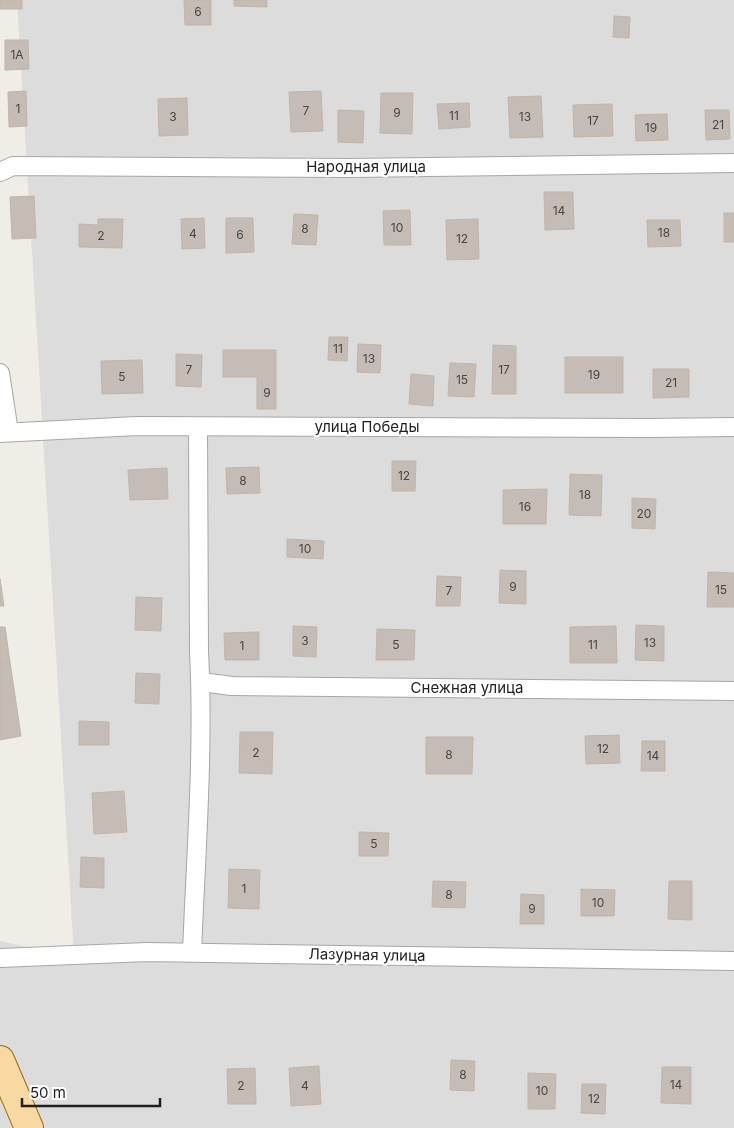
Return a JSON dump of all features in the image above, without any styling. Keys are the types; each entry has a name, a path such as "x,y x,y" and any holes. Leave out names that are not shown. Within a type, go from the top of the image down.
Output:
{"main road":[{"path":"0,1060 29,1128"}],"street":[{"name":"Народная улица","path":"0,172 13,166 349,168 734,163"},
{"path":"0,373 4,433"},
{"name":"улица Победы","path":"4,433 137,426 734,427"},
{"path":"192,952 201,682 199,651 198,427"},
{"name":"Снежная улица","path":"201,682 232,686 734,690"},
{"name":"Лазурная улица","path":"0,958 192,952 734,961"}],"shaded area":[{"path":"17,0 734,0 734,1128 0,1128 0,941 74,957"}],"building":[{"path":"0,0 22,0 22,9 0,9"},
{"path":"184,0 211,0 211,25 185,25"},
{"path":"234,0 267,0 267,7 234,6"},
{"path":"614,16 630,17 629,38 613,37"},
{"path":"5,40 28,40 29,69 5,70"},
{"path":"26,91 27,126 9,127 8,92"},
{"path":"321,91 323,131 291,132 289,92"},
{"path":"381,93 413,93 412,134 380,133"},
{"path":"541,96 543,137 510,138 508,97"},
{"path":"187,98 188,135 159,136 158,99"},
{"path":"469,103 470,127 439,129 437,104"},
{"path":"612,104 613,136 574,137 573,105"},
{"path":"338,110 364,111 363,143 338,142"},
{"path":"705,110 729,110 730,139 706,140"},
{"path":"667,114 668,140 636,141 635,115"},
{"path":"544,192 573,192 574,229 545,230"},
{"path":"34,196 36,238 12,239 10,197"},
{"path":"410,210 411,245 384,245 383,211"},
{"path":"724,213 734,213 734,242 724,242"},
{"path":"294,214 318,215 316,245 292,244"},
{"path":"204,218 205,248 182,249 181,219"},
{"path":"226,218 253,218 254,252 226,253"},
{"path":"98,219 123,219 122,248 79,247 79,224 98,225"},
{"path":"478,219 479,259 447,260 446,220"},
{"path":"647,220 680,220 681,246 648,247"},
{"path":"329,337 348,337 347,361 328,360"},
{"path":"358,344 381,345 380,373 357,372"},
{"path":"493,345 516,346 516,394 492,394"},
{"path":"223,350 276,350 276,409 257,409 257,377 223,377"},
{"path":"176,354 202,355 201,387 176,386"},
{"path":"565,357 623,357 623,393 565,393"},
{"path":"142,360 143,393 102,394 101,361"},
{"path":"450,363 476,364 474,397 448,396"},
{"path":"653,369 689,369 689,397 653,398"},
{"path":"411,374 434,376 433,406 409,404"},
{"path":"392,461 416,461 415,491 392,491"},
{"path":"259,467 260,493 227,494 226,468"},
{"path":"167,468 168,499 130,500 128,470"},
{"path":"570,474 602,475 601,516 569,515"},
{"path":"547,489 546,524 503,524 503,490"},
{"path":"632,498 656,499 655,529 632,528"},
{"path":"287,539 324,541 323,559 287,557"},
{"path":"500,570 526,571 526,604 499,603"},
{"path":"708,572 734,573 734,607 707,607"},
{"path":"437,576 461,577 460,606 436,606"},
{"path":"0,579 4,606 0,606"},
{"path":"136,597 162,598 161,631 135,630"},
{"path":"636,625 664,626 664,661 635,660"},
{"path":"293,626 317,627 316,657 293,656"},
{"path":"616,626 617,663 570,663 570,627"},
{"path":"0,627 5,627 10,662 0,663"},
{"path":"377,629 415,630 414,660 376,660"},
{"path":"259,632 259,660 225,660 224,633"},
{"path":"10,662 21,736 0,740 0,663"},
{"path":"136,673 160,674 159,704 135,703"},
{"path":"79,721 109,722 109,745 79,745"},
{"path":"240,732 273,732 272,774 239,773"},
{"path":"619,735 620,763 586,764 585,736"},
{"path":"426,737 473,737 472,774 426,774"},
{"path":"642,741 665,741 665,771 641,771"},
{"path":"124,791 127,832 94,834 92,793"},
{"path":"359,832 389,833 388,856 359,856"},
{"path":"81,857 104,858 104,888 80,887"},
{"path":"229,869 260,870 259,909 228,908"},
{"path":"433,881 466,882 465,908 432,907"},
{"path":"669,881 692,881 692,920 668,919"},
{"path":"581,889 615,890 614,916 581,916"},
{"path":"521,894 544,895 544,924 520,924"},
{"path":"451,1060 475,1061 474,1091 450,1090"},
{"path":"319,1066 321,1104 291,1106 289,1068"},
{"path":"662,1067 691,1067 691,1104 661,1103"},
{"path":"255,1068 256,1104 228,1104 227,1069"},
{"path":"528,1073 556,1074 555,1109 528,1109"},
{"path":"582,1084 606,1084 605,1114 581,1113"}]}
